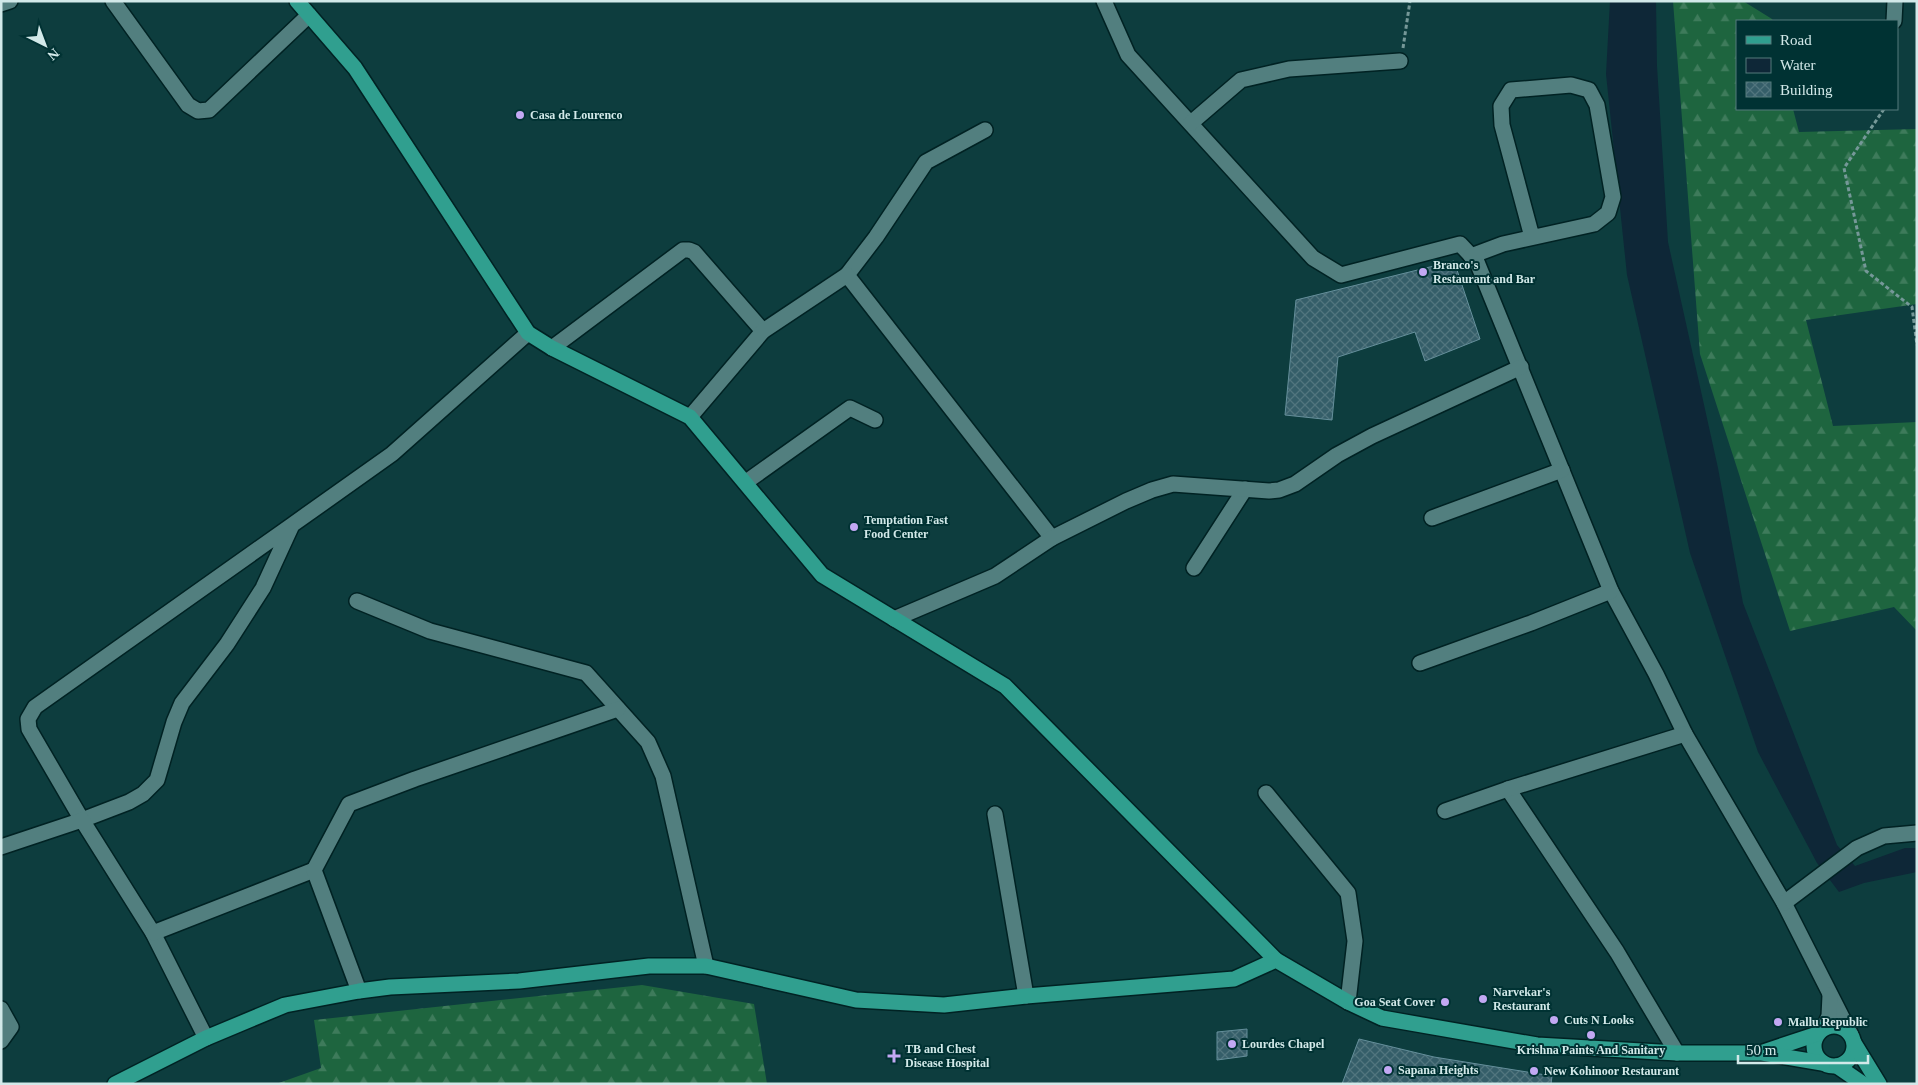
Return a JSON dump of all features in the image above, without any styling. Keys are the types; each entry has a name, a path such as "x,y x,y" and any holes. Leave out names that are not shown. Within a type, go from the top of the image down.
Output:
{"main road":[{"path":"297,1 355,68 528,333 552,348 690,417 822,575 1005,686 1276,960 1348,1002 1382,1018 1537,1045 1677,1053 1762,1053 1837,1066 1845,1064 1851,1058 1854,1051 1853,1039"},
{"path":"115,1084 206,1038 285,1006 359,991 390,987 520,982 648,966 706,966 856,1000 944,1005 1026,996 1234,979 1276,960"},
{"path":"1762,1053 1820,1032 1830,1026 1838,1026 1846,1029 1879,1084"},
{"path":"1820,1032 1814,1042 1813,1050 1816,1057 1822,1063"},
{"path":"1837,1066 1863,1084"}],"street":[{"path":"1,4 10,1"},
{"path":"113,1 188,105 198,111 209,110 309,15"},
{"path":"1104,1 1128,55 1313,258 1341,275 1460,244 1478,262 1611,591 1656,674 1685,734 1784,904 1853,1039"},
{"path":"1894,20 1895,1"},
{"path":"1191,123 1241,80 1289,69 1400,61"},
{"path":"1471,256 1503,244 1594,224 1608,213 1613,197 1597,105 1589,90 1571,85 1511,90 1501,106 1502,126 1532,237"},
{"path":"690,417 762,331 848,275 881,230 926,162 985,130"},
{"path":"552,348 683,250 694,252 762,331"},
{"path":"848,275 1052,538"},
{"path":"206,1038 152,933 82,820 29,729 28,719 35,707 392,454 528,333"},
{"path":"894,619 995,576 1052,538 1126,501 1173,484 1269,491 1280,490 1295,484 1337,456 1372,436 1521,367"},
{"path":"746,482 850,408 875,420"},
{"path":"1432,518 1562,470"},
{"path":"1194,568 1246,489"},
{"path":"1,847 129,802 144,794 157,780 174,722 182,703 227,644 263,588 292,525"},
{"path":"1420,663 1531,623 1611,591"},
{"path":"357,601 430,631 586,673 648,742 663,776 706,966"},
{"path":"152,933 314,870 350,804 415,779 618,709"},
{"path":"1445,811 1508,789 1685,734"},
{"path":"1508,789 1617,952 1677,1053"},
{"path":"1266,793 1348,893 1355,940 1348,1002"},
{"path":"995,814 1026,996"},
{"path":"1784,904 1857,848 1884,836 1917,833"},
{"path":"314,870 359,991"},
{"path":"1820,1032 1829,1016 1830,991"},
{"path":"1,1009 10,1027 1,1041"}],"path":[{"path":"1400,61 1410,1"},
{"path":"1883,110 1844,168 1866,272 1912,307 1917,345"}],"green space":[{"path":"1673,1 1743,1 1772,20 1736,20 1736,110 1793,110 1799,132 1917,129 1917,304 1806,320 1833,426 1917,422 1917,631 1894,607 1790,631 1700,354"},
{"path":"642,985 754,1004 767,1084 276,1084 321,1068 314,1020"}],"water":[{"path":"1610,1 1656,1 1657,66 1668,242 1718,468 1743,603 1837,845 1855,866 1905,848 1917,848 1917,872 1864,883 1839,892 1817,863 1758,752 1690,553 1627,275 1606,74"}],"building":[{"path":"1454,261 1480,339 1425,361 1415,332 1338,357 1332,420 1285,415 1296,300"},
{"name":"Lourdes Chapel","path":"1247,1029 1247,1056 1217,1060 1217,1032"},
{"path":"1359,1039 1434,1057 1552,1076 1551,1084 1342,1084"}],"place":[{"name":"Casa de Lourenco","path":"520,115"},
{"name":"Branco's Restaurant and Bar","path":"1423,272"},
{"name":"Temptation Fast Food Center","path":"854,527"},
{"name":"Narvekar's Restaurant","path":"1483,999"},
{"name":"Goa Seat Cover","path":"1445,1002"},
{"name":"Cuts N Looks","path":"1554,1020"},
{"name":"Mallu Republic","path":"1778,1022"},
{"name":"Krishna Paints And Sanitary","path":"1591,1035"},
{"name":"Lourdes Chapel","path":"1232,1044"},
{"name":"TB and Chest Disease Hospital","path":"894,1056"},
{"name":"Sapana Heights","path":"1388,1070"},
{"name":"New Kohinoor Restaurant","path":"1534,1071"}]}
